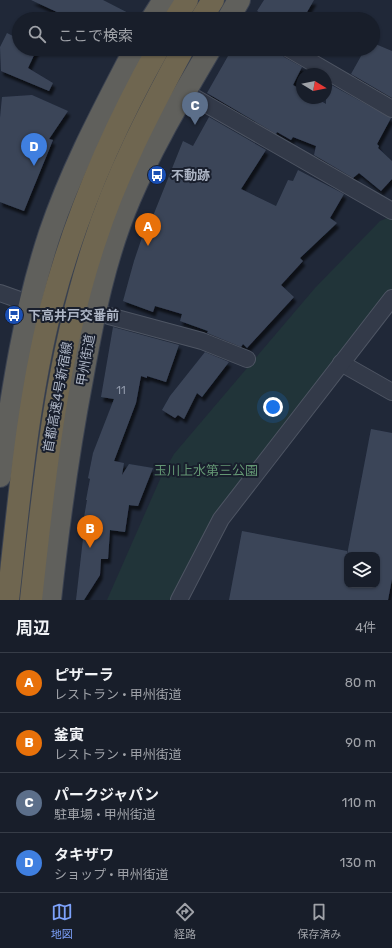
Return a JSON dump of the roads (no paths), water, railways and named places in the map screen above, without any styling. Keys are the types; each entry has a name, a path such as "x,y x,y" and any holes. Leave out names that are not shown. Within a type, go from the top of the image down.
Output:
{"highway":[{"path":"156,12 164,0"},
{"path":"179,12 187,0"},
{"path":"204,12 212,0"},
{"path":"0,476 5,407 50,234 84,146 132,56"},
{"name":"首都高速4号新宿線","path":"8,600 24,459 35,387 51,308 72,235 98,168 131,98 154,56"},
{"name":"首都高速4号新宿線","path":"30,600 46,462 57,390 73,315 94,243 119,176 150,108 179,56"},
{"name":"甲州街道","path":"50,600 67,457 94,311 102,277 130,198 185,92 206,56"}],"street":[{"path":"301,56 392,109"},
{"path":"185,92 389,203"},
{"path":"0,293 31,304"},
{"path":"180,600 221,519 392,298"},
{"path":"94,311 202,341 247,359"},
{"path":"341,363 392,392"}],"place":[{"name":"パークジャパン","path":"195,125"},
{"name":"タキザワ","path":"34,166"},
{"name":"不動跡","path":"157,175"},
{"name":"ピザーラ","path":"148,246"},
{"name":"下高井戸交番前","path":"14,315"},
{"name":"釜寅","path":"90,548"}],"park label":[{"name":"玉川上水第三公園","path":"206,470"}]}
